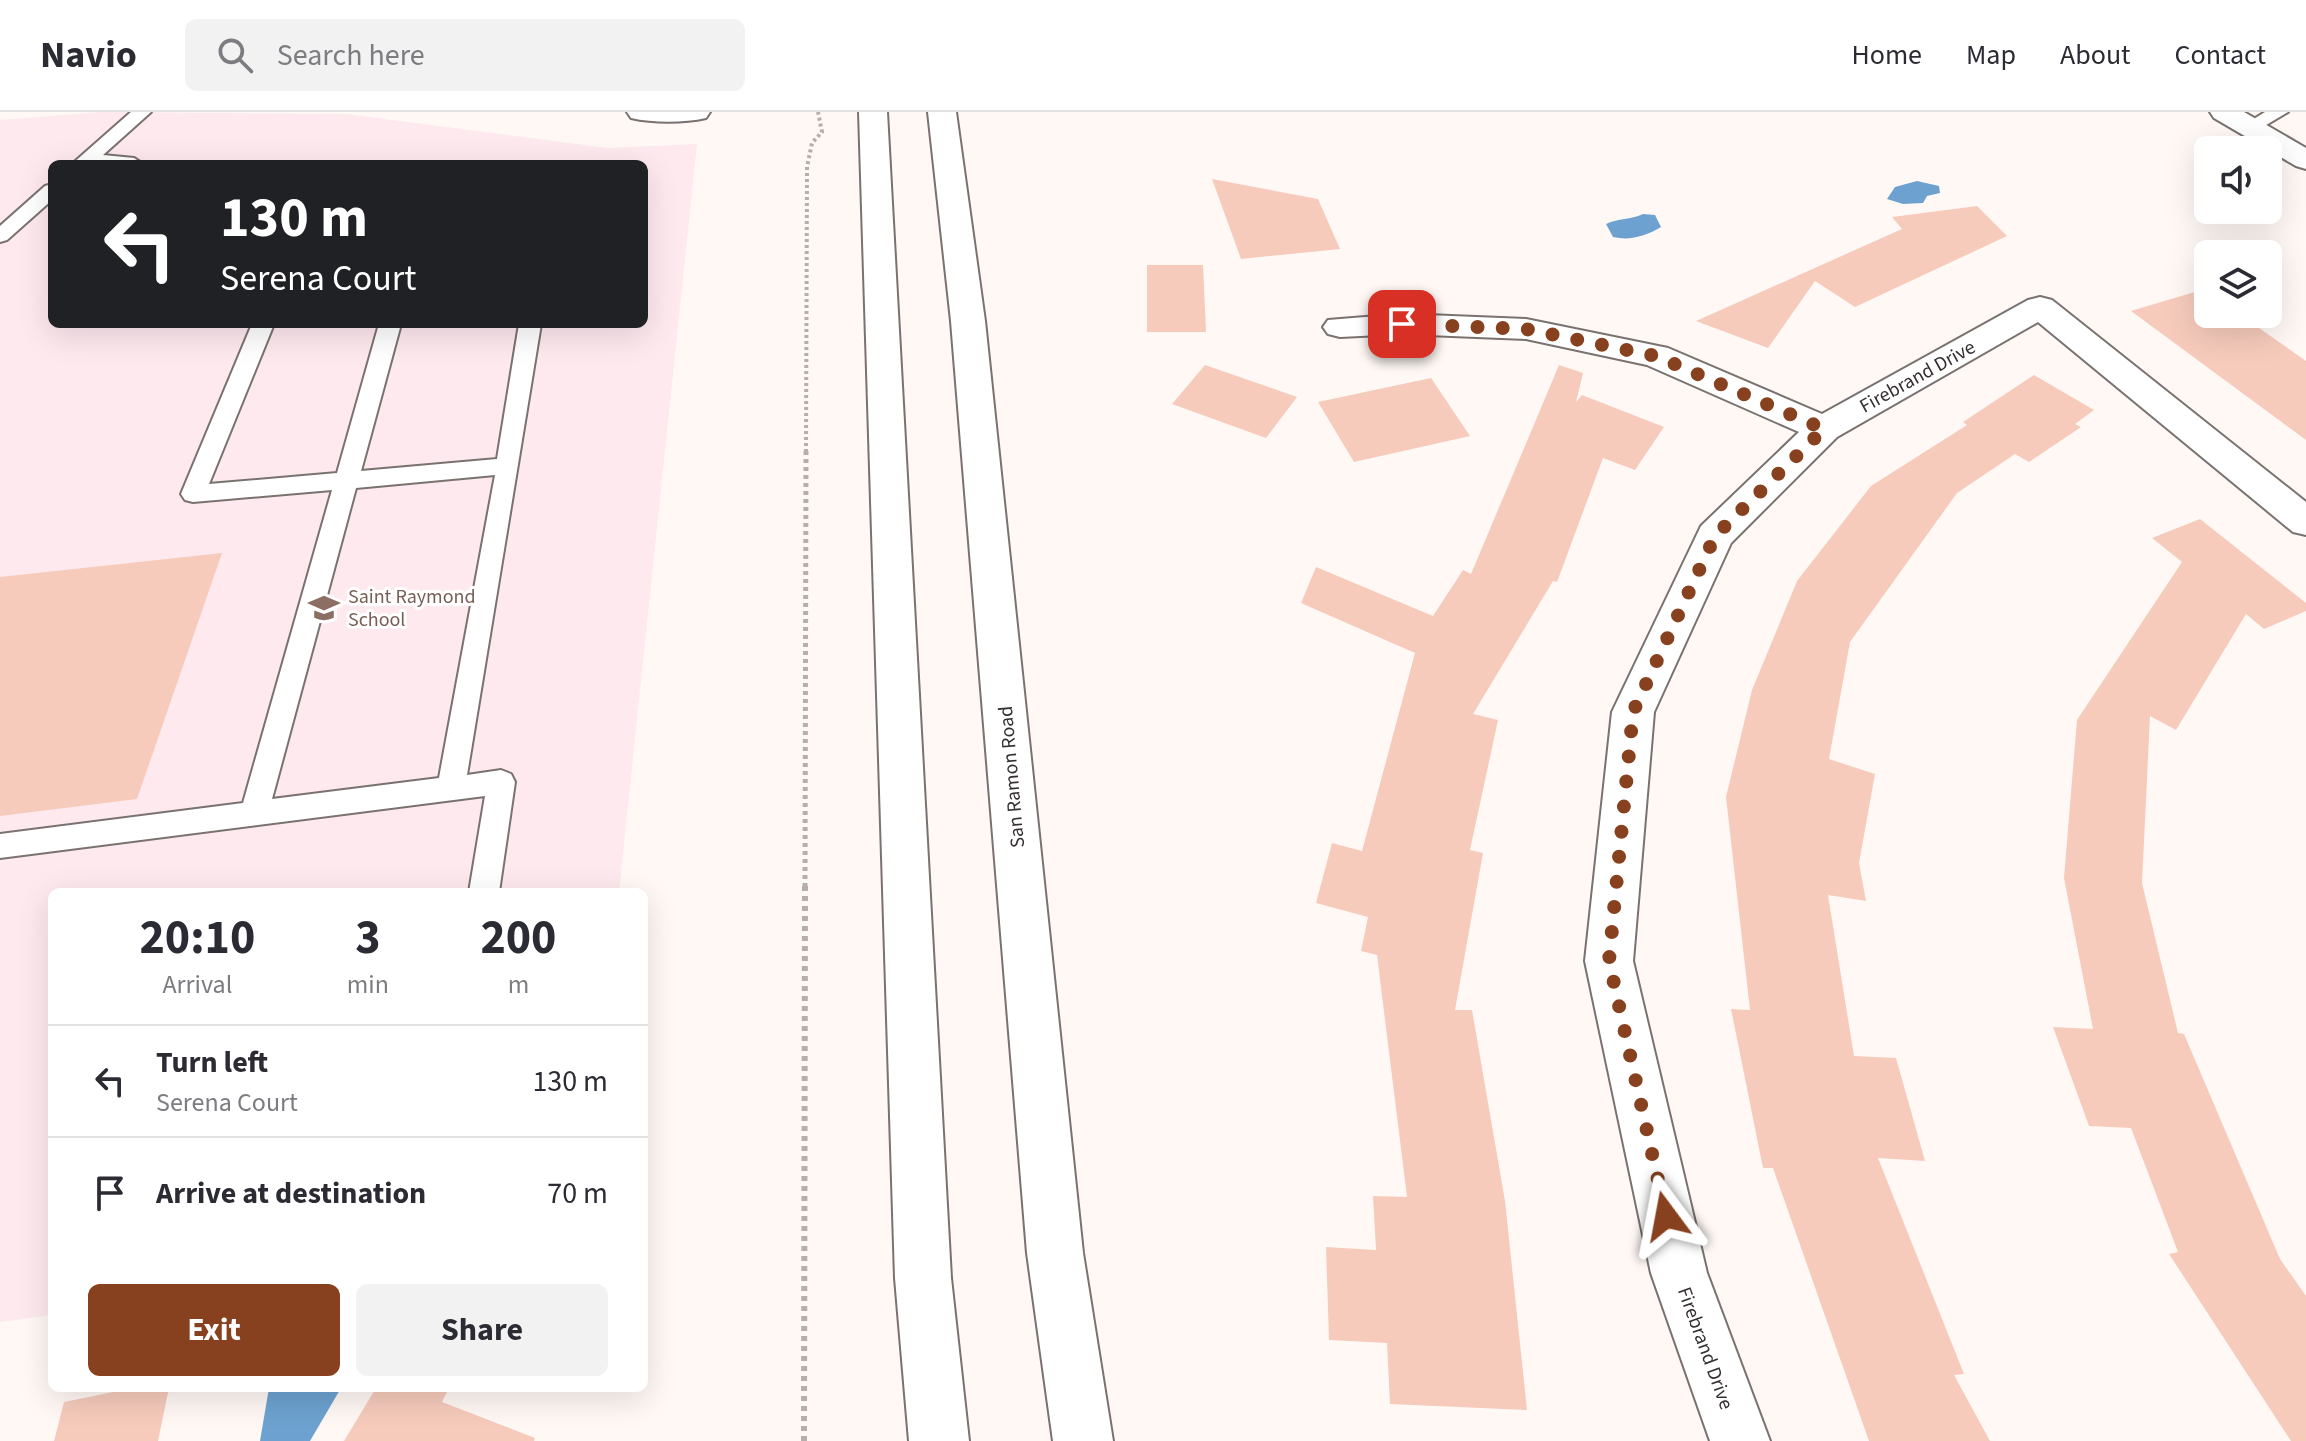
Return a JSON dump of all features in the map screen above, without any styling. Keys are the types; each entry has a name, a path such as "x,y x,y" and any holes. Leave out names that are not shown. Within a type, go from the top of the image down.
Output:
{"main road":[{"path":"641,112 696,112"},
{"path":"873,112 923,1262 939,1441"},
{"name":"San Ramon Road","path":"942,112 970,337 1055,1253 1083,1441"},
{"path":"2224,112 2306,160"},
{"name":"Firebrand Drive","path":"1740,1441 1679,1273 1609,961 1633,712 1715,536 1824,429 2040,307 2306,522"},
{"path":"1340,327 1402,324 1526,329 1656,356 1824,429"}],"lane":[{"path":"85,160 142,112"},
{"path":"2250,127 2279,112"},
{"path":"0,236 48,194"},
{"path":"261,328 193,494 508,466"},
{"path":"254,813 389,328"},
{"path":"451,788 529,328"},
{"path":"0,846 501,782 485,888"}],"path":[{"path":"804,1441 807,167 812,143 822,132 818,112"}],"shaded area":[{"name":"Saint Raymond School","path":"101,112 346,114 607,148 697,144 619,888 48,888 48,1316 0,1322 0,120"}],"water":[{"path":"1917,181 1939,186 1940,193 1927,196 1923,203 1903,204 1887,199 1895,187"},
{"path":"1655,215 1661,227 1638,237 1619,238 1613,237 1606,224 1634,217"},
{"path":"268,1392 339,1392 310,1441 260,1441"}],"building":[{"path":"1212,179 1318,199 1340,249 1241,259"},
{"path":"1977,206 2007,236 1855,307 1815,281 1768,348 1696,321 1902,229 1892,217"},
{"path":"1147,265 1203,265 1206,332 1147,332"},
{"path":"2194,292 2194,328 2259,328 2306,361 2306,440 2131,311"},
{"path":"1205,365 1297,397 1266,438 1172,404"},
{"path":"1559,365 1583,373 1576,402 1582,395 1664,427 1635,470 1603,458 1557,582 1553,581 1473,714 1498,720 1470,850 1483,853 1455,1010 1472,1010 1505,1201 1527,1410 1390,1404 1387,1343 1329,1340 1326,1247 1376,1250 1373,1196 1407,1197 1377,955 1361,951 1368,917 1316,903 1332,843 1362,851 1415,653 1301,603 1316,567 1433,616 1463,570 1471,574"},
{"path":"2034,375 2094,410 2075,424 2081,427 2029,462 2015,454 1957,493 1850,642 1829,759 1875,774 1859,863 1866,901 1828,895 1854,1056 1896,1058 1925,1161 1878,1158 1964,1374 1954,1375 1990,1441 1869,1441 1773,1168 1763,1168 1731,1009 1750,1010 1726,797 1752,690 1797,581 1871,486 1967,425 1963,422"},
{"path":"1431,378 1470,436 1354,462 1318,402"},
{"path":"2200,519 2306,603 2306,611 2264,629 2246,614 2176,730 2150,716 2142,883 2178,1033 2184,1034 2280,1259 2306,1296 2306,1441 2291,1441 2169,1254 2178,1252 2131,1128 2089,1126 2053,1027 2093,1029 2064,878 2077,720 2182,562 2152,538"},
{"path":"222,553 137,799 0,816 0,577"},
{"path":"113,1392 168,1392 158,1441 54,1441 64,1402"},
{"path":"374,1392 447,1392 442,1402 535,1438 534,1441 344,1441"}],"place":[{"name":"Saint Raymond School","path":"324,608"}],"route":[{"path":"1402,324 1526,329 1656,356 1824,429 1715,536 1633,712 1609,961 1666,1216"}]}
